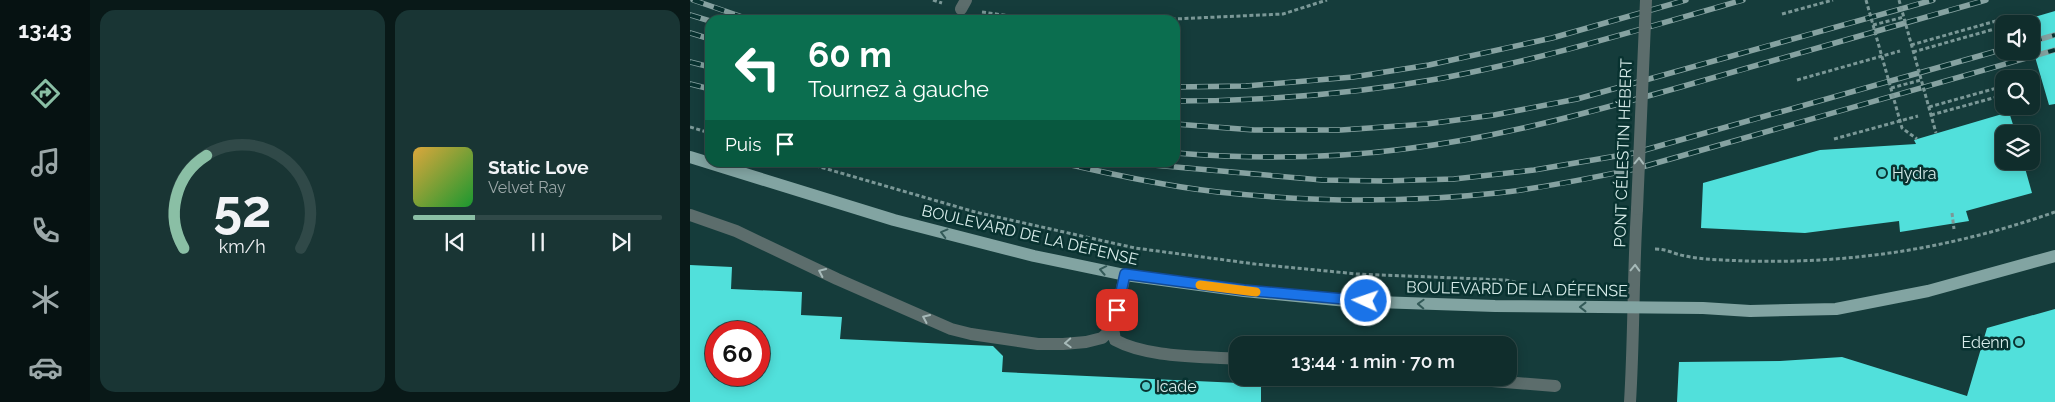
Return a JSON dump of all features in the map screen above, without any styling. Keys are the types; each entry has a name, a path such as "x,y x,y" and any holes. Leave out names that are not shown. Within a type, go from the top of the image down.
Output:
{"main road":[{"name":"BOULEVARD DE LA DÉFENSE","path":"690,157 705,162"},
{"name":"BOULEVARD DE LA DÉFENSE","path":"722,167 894,220 1025,254 1125,274 1244,290 1347,301 1495,306 1703,308 1750,311 1836,308 1928,292 2055,256"}],"street":[{"name":"PONT CÉLESTIN HÉBERT","path":"1630,402 1632,307 1646,0"},
{"path":"690,215 736,230 837,279 951,329 971,334 1038,344 1063,344 1086,342 1102,338 1113,328"},
{"path":"1125,274 1113,328 1116,340 1129,347 1168,353 1229,358"},
{"path":"1517,383 1555,386"}],"path":[{"path":"933,0 1014,15"},
{"path":"1180,19 1282,14 1327,0"},
{"path":"1782,14 1833,0"},
{"path":"1866,0 1902,128 1917,138"},
{"path":"1899,0 1936,133"},
{"path":"1873,25 1904,16"},
{"path":"1912,45 1995,21"},
{"path":"1913,52 1995,29"},
{"path":"1797,80 1900,51"},
{"path":"1891,88 1921,80"},
{"path":"1929,107 1995,89"},
{"path":"1931,115 1995,97"},
{"path":"1834,139 1918,116"},
{"path":"690,127 705,132"},
{"path":"820,167 975,212 1135,248 1255,264 1357,274 1505,280 1532,285"},
{"path":"1636,249 1666,249 1684,256 1725,260 1823,261 1899,253 1967,240 2055,212"},
{"path":"1952,213 1954,229"}],"building":[{"path":"2055,11 2055,104 2049,105 2036,60 2040,60 2040,15"},
{"name":"Hydra","path":"1999,115 2010,115 2013,125 1995,125 1995,170 2026,170 2032,193 1966,211 1969,221 1900,232 1899,221 1805,233 1701,228 1703,183 1820,150 1916,144 1914,140"},
{"path":"690,265 732,267 731,289 802,292 801,315 842,317 840,339 993,346 1003,356 1002,372 1229,383 1229,386 1261,386 1261,402 690,402"},
{"name":"Edenn","path":"2055,309 2055,402 1677,402 1679,362 1780,361 1842,357 1967,396 1987,328"}],"railway":[{"path":"693,0 736,15"},
{"path":"1180,87 1246,86 1353,77 1429,65 1552,38 1686,0"},
{"path":"1180,101 1242,100 1343,92 1410,84 1519,62 1743,0"},
{"path":"1180,124 1254,130 1341,130 1427,124 1494,115 1577,99 1933,0"},
{"path":"1180,153 1261,157 1347,155 1473,138 1542,124 1609,107 1986,0"},
{"path":"690,15 705,20"},
{"path":"690,33 705,38"},
{"path":"2040,39 2055,35"},
{"path":"1081,167 1218,192 1288,198 1392,200 1515,191 1635,169 2055,50"},
{"path":"1175,167 1322,180 1383,181 1454,179 1534,170 1634,153 1995,52"},
{"path":"690,62 705,66"},
{"path":"690,84 705,88"}],"slow traffic":[{"path":"1200,285 1256,292"}],"place":[{"name":"Hydra","path":"1882,173"},
{"name":"Edenn","path":"2019,342"},
{"name":"Icade","path":"1146,386"}],"route":[{"path":"1117,310 1125,274 1244,290 1347,301 1366,301"}]}
